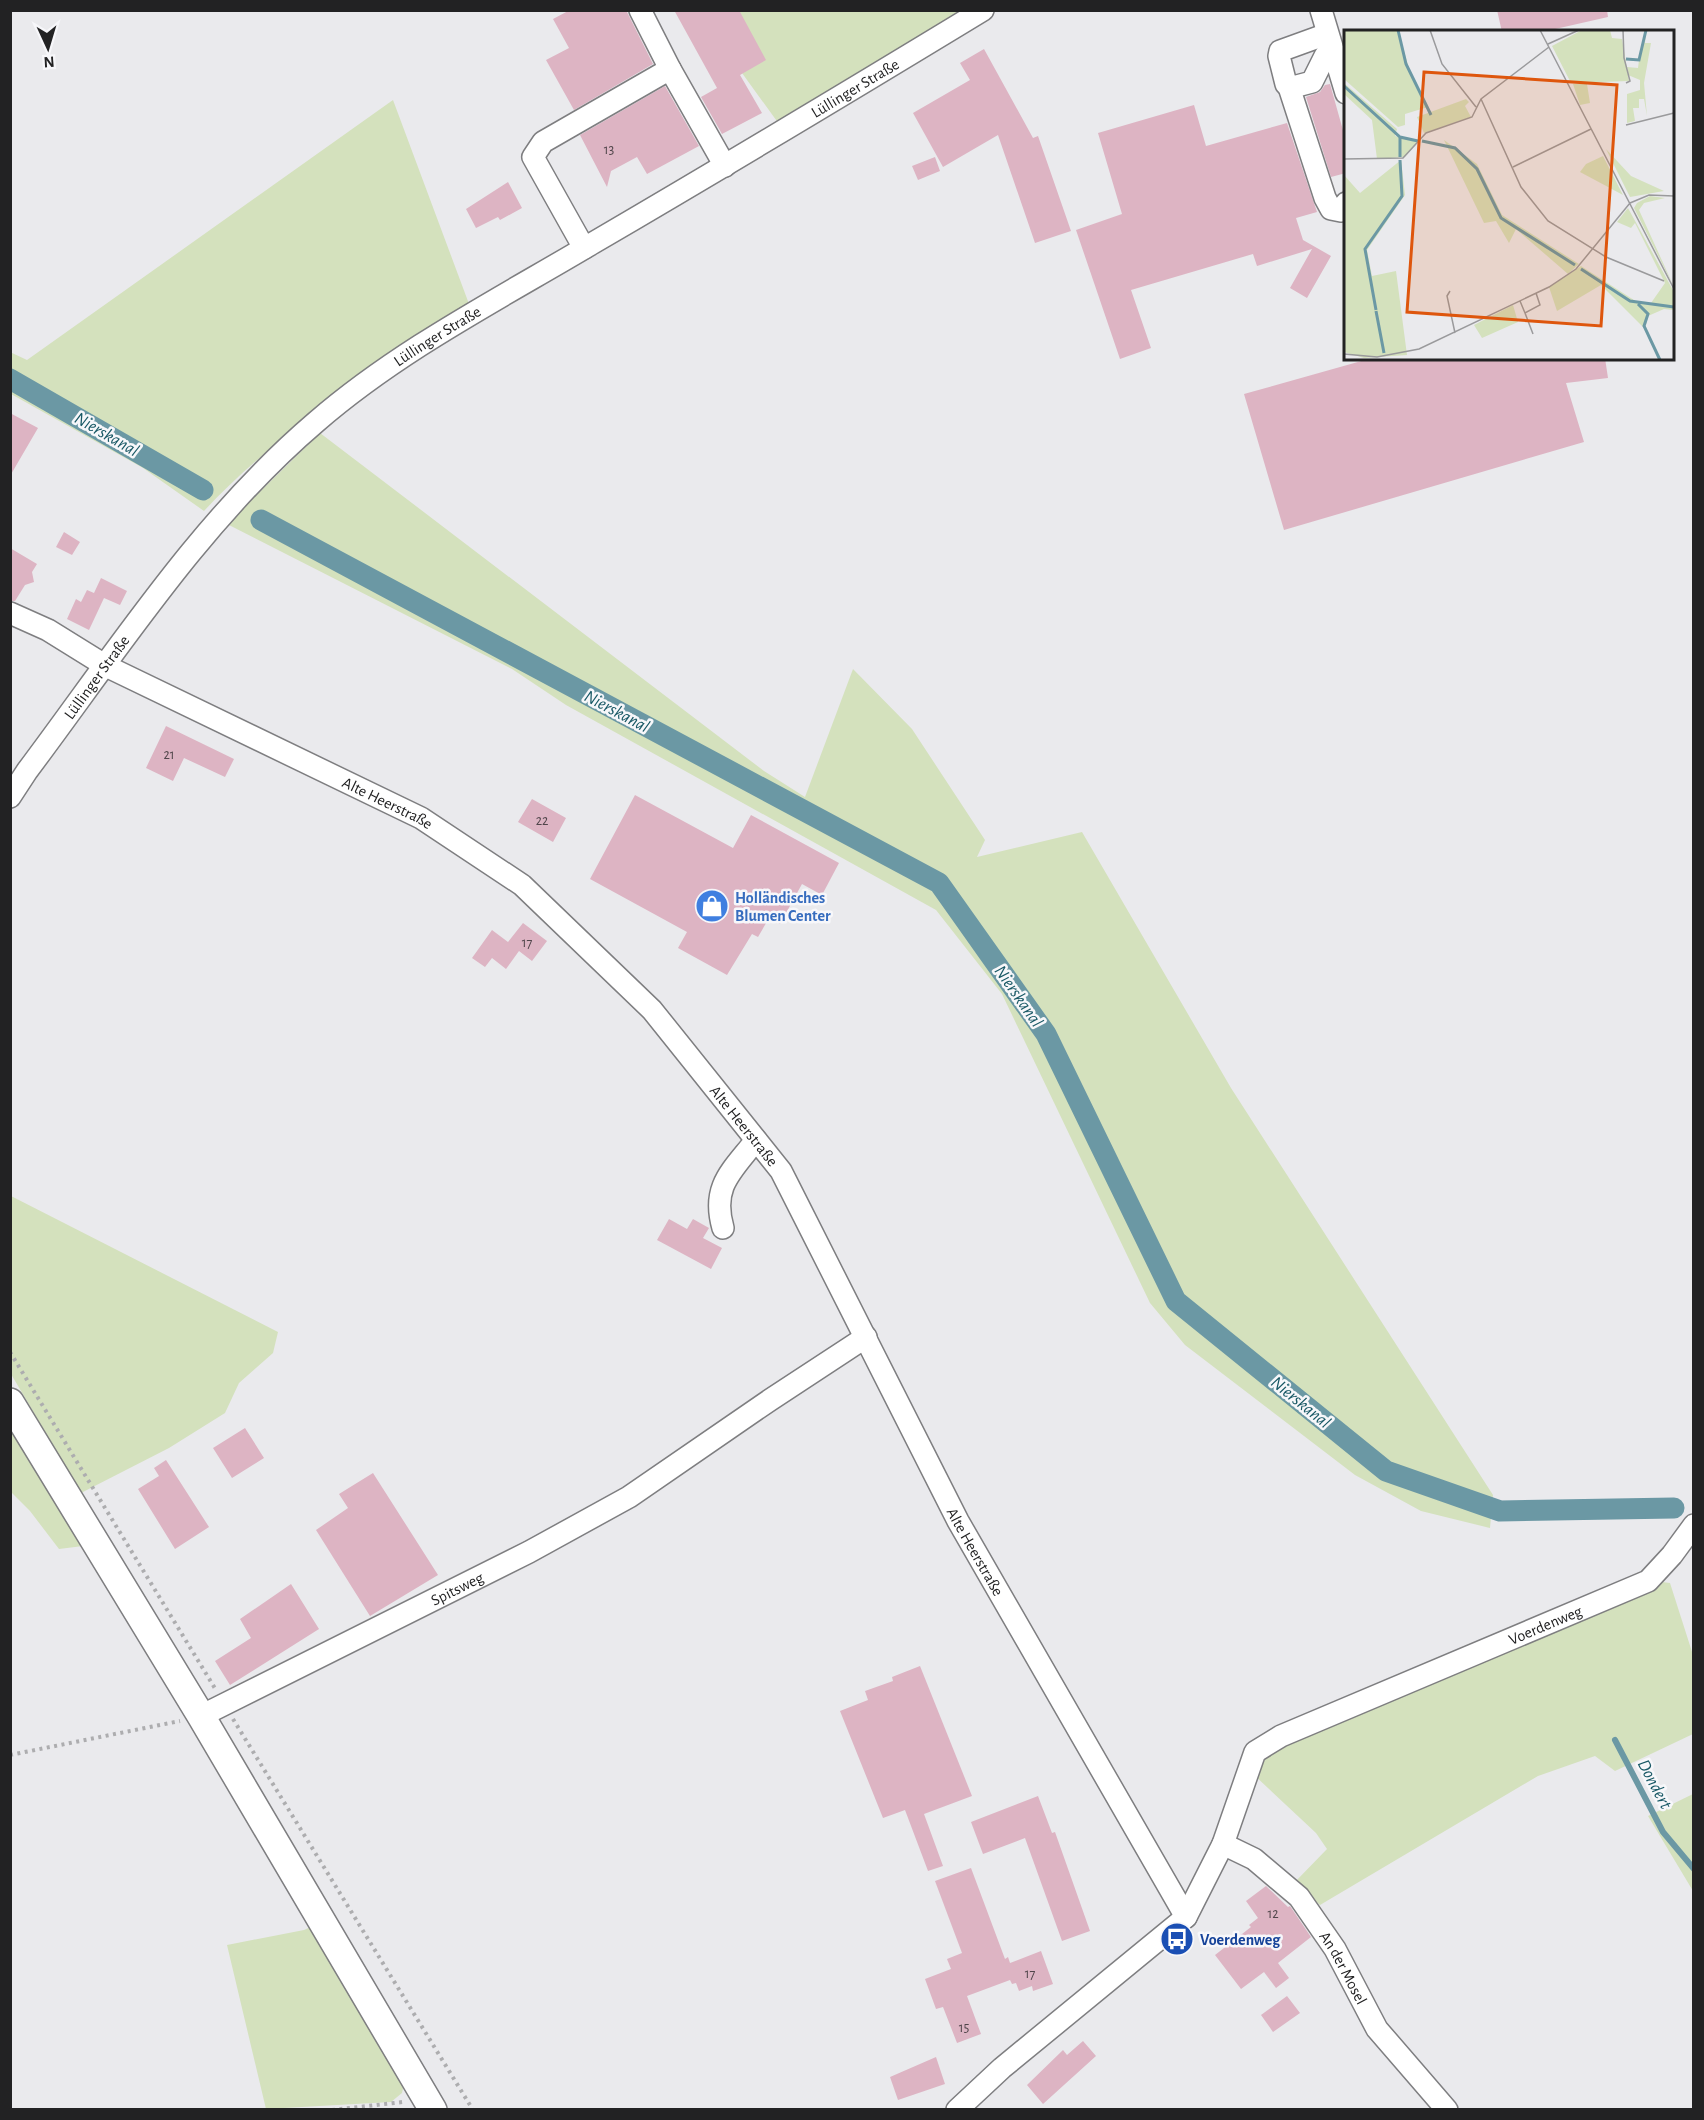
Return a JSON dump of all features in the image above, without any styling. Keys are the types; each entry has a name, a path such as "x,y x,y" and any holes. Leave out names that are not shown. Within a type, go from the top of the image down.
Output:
{"main road":[{"path":"10,1402 213,1710 428,2102"}],"street":[{"path":"640,10 670,69 725,166"},
{"name":"Lüllinger Straße","path":"10,798 27,771 166,585 249,484 316,422 380,372 983,10"},
{"path":"1320,10 1344,87"},
{"path":"1289,87 1312,82 1330,42"},
{"path":"1330,42 1280,51 1279,56 1324,198 1331,208 1341,211 1344,206"},
{"path":"584,248 533,157 543,142 670,69"},
{"name":"Alte Heerstraße","path":"10,613 48,630 106,666 421,818 522,885 652,1011 781,1171 958,1521 1186,1917"},
{"path":"723,1228 718,1200 723,1181 756,1140"},
{"name":"Spitsweg","path":"213,1710 336,1646 529,1552 629,1497 866,1337"},
{"name":"Voerdenweg","path":"957,2109 1002,2068 1186,1917 1223,1844 1255,1752 1267,1744 1648,1581 1690,1530"},
{"name":"An der Mosel","path":"1223,1844 1254,1859 1299,1897 1335,1949 1377,2029 1447,2109"}],"path":[{"path":"10,1352 213,1710 473,2109"},
{"path":"10,1755 213,1710"},
{"path":"332,2109 428,2102"}],"green space":[{"path":"736,11 985,11 784,131 742,73"},
{"path":"393,100 472,312 298,427 265,453 204,511 143,468 11,394 10,352 27,360"},
{"path":"320,433 764,771 805,797 853,669 912,729 985,840 977,857 1082,832 1231,1088 1493,1495 1490,1528 1421,1511 1355,1475 1185,1345 1150,1303 1002,994 936,910 566,705 512,669 227,524"},
{"path":"11,1196 278,1332 273,1353 239,1383 225,1413 169,1448 81,1493 11,1374"},
{"path":"10,1428 83,1546 59,1549 30,1511 11,1492"},
{"path":"1662,1582 1670,1583 1693,1655 1693,1734 1615,1771 1595,1756 1538,1776 1320,1905 1294,1883 1327,1849 1316,1833 1253,1774 1261,1754"},
{"path":"1693,1794 1693,1891 1648,1816"},
{"path":"315,1925 406,2075 402,2093 391,2102 266,2109 227,1945 304,1930"}],"building":[{"path":"570,10 626,10 653,64 574,110 546,60 569,48 553,19"},
{"path":"674,10 739,10 766,60 740,75 762,113 722,134 701,97 717,88"},
{"path":"1497,10 1607,10 1608,17 1551,30 1502,30"},
{"path":"984,49 1033,138 1038,136 1071,231 1035,243 998,135 943,167 913,113 970,80 960,63"},
{"path":"1330,84 1344,134 1344,174 1331,177 1306,97 1320,92 1325,85"},
{"path":"665,86 699,146 647,174 637,157 611,171 607,187 580,135"},
{"path":"1194,105 1206,146 1287,123 1317,212 1296,218 1303,240 1331,256 1307,298 1290,288 1312,249 1257,266 1253,254 1131,290 1151,348 1120,359 1076,230 1122,214 1098,133"},
{"path":"935,157 940,171 918,180 912,166"},
{"path":"508,182 522,208 500,220 498,217 476,228 466,209"},
{"path":"1365,360 1605,360 1608,378 1566,383 1584,442 1284,530 1244,394"},
{"path":"10,413 38,428 10,476"},
{"path":"64,532 80,542 72,555 56,547"},
{"path":"10,548 37,564 32,572 34,582 25,585 15,601 10,601"},
{"path":"101,578 127,591 120,605 104,598 89,630 67,619 76,599 81,602 87,590 94,593"},
{"path":"166,726 234,759 225,777 184,758 173,781 146,768"},
{"path":"635,795 733,848 751,815 839,863 822,895 802,884 780,924 769,918 758,937 752,934 727,975 678,948 687,932 590,879"},
{"path":"532,799 566,818 553,842 518,822"},
{"path":"523,923 547,941 532,961 519,951 506,969 492,958 485,967 472,958 492,930 508,942"},
{"path":"669,1219 687,1229 693,1219 709,1228 703,1238 722,1248 711,1269 657,1240"},
{"path":"245,1428 264,1458 232,1478 213,1448"},
{"path":"166,1460 209,1527 175,1549 138,1489 159,1476 154,1468"},
{"path":"373,1473 438,1575 370,1616 316,1530 348,1508 339,1494"},
{"path":"291,1584 319,1629 230,1685 215,1661 251,1638 240,1619"},
{"path":"920,1666 972,1796 924,1814 943,1866 928,1871 905,1810 883,1818 840,1711 868,1700 865,1691 893,1681 892,1677"},
{"path":"1038,1796 1052,1833 1055,1832 1090,1931 1062,1941 1025,1838 983,1854 971,1822"},
{"path":"971,1868 1005,1959 1008,1957 1010,1963 1041,1951 1053,1984 1033,1991 1032,1986 1019,1991 1016,1983 1012,1984 1010,1980 967,1996 981,2034 957,2043 943,2007 936,2009 925,1979 951,1969 947,1959 962,1953 935,1881"},
{"path":"1266,1886 1288,1907 1290,1906 1311,1937 1278,1963 1289,1978 1276,1988 1264,1972 1241,1989 1215,1955 1251,1927 1249,1925 1258,1918 1246,1901"},
{"path":"1287,1996 1300,2013 1273,2032 1261,2015"},
{"path":"1083,2041 1096,2056 1043,2104 1027,2085 1063,2050 1067,2055"},
{"path":"936,2057 945,2084 898,2100 890,2077"}],"waterway":[{"name":"Nierskanal","path":"10,379 203,490"},
{"name":"Nierskanal","path":"261,520 939,883 1046,1034 1176,1301 1386,1471 1500,1511 1674,1508"},
{"name":"Dondert","path":"1615,1740 1663,1832 1694,1869"}],"place":[{"name":"Holländisches Blumen Center","path":"712,906"},
{"name":"Voerdenweg","path":"1177,1939"}]}
